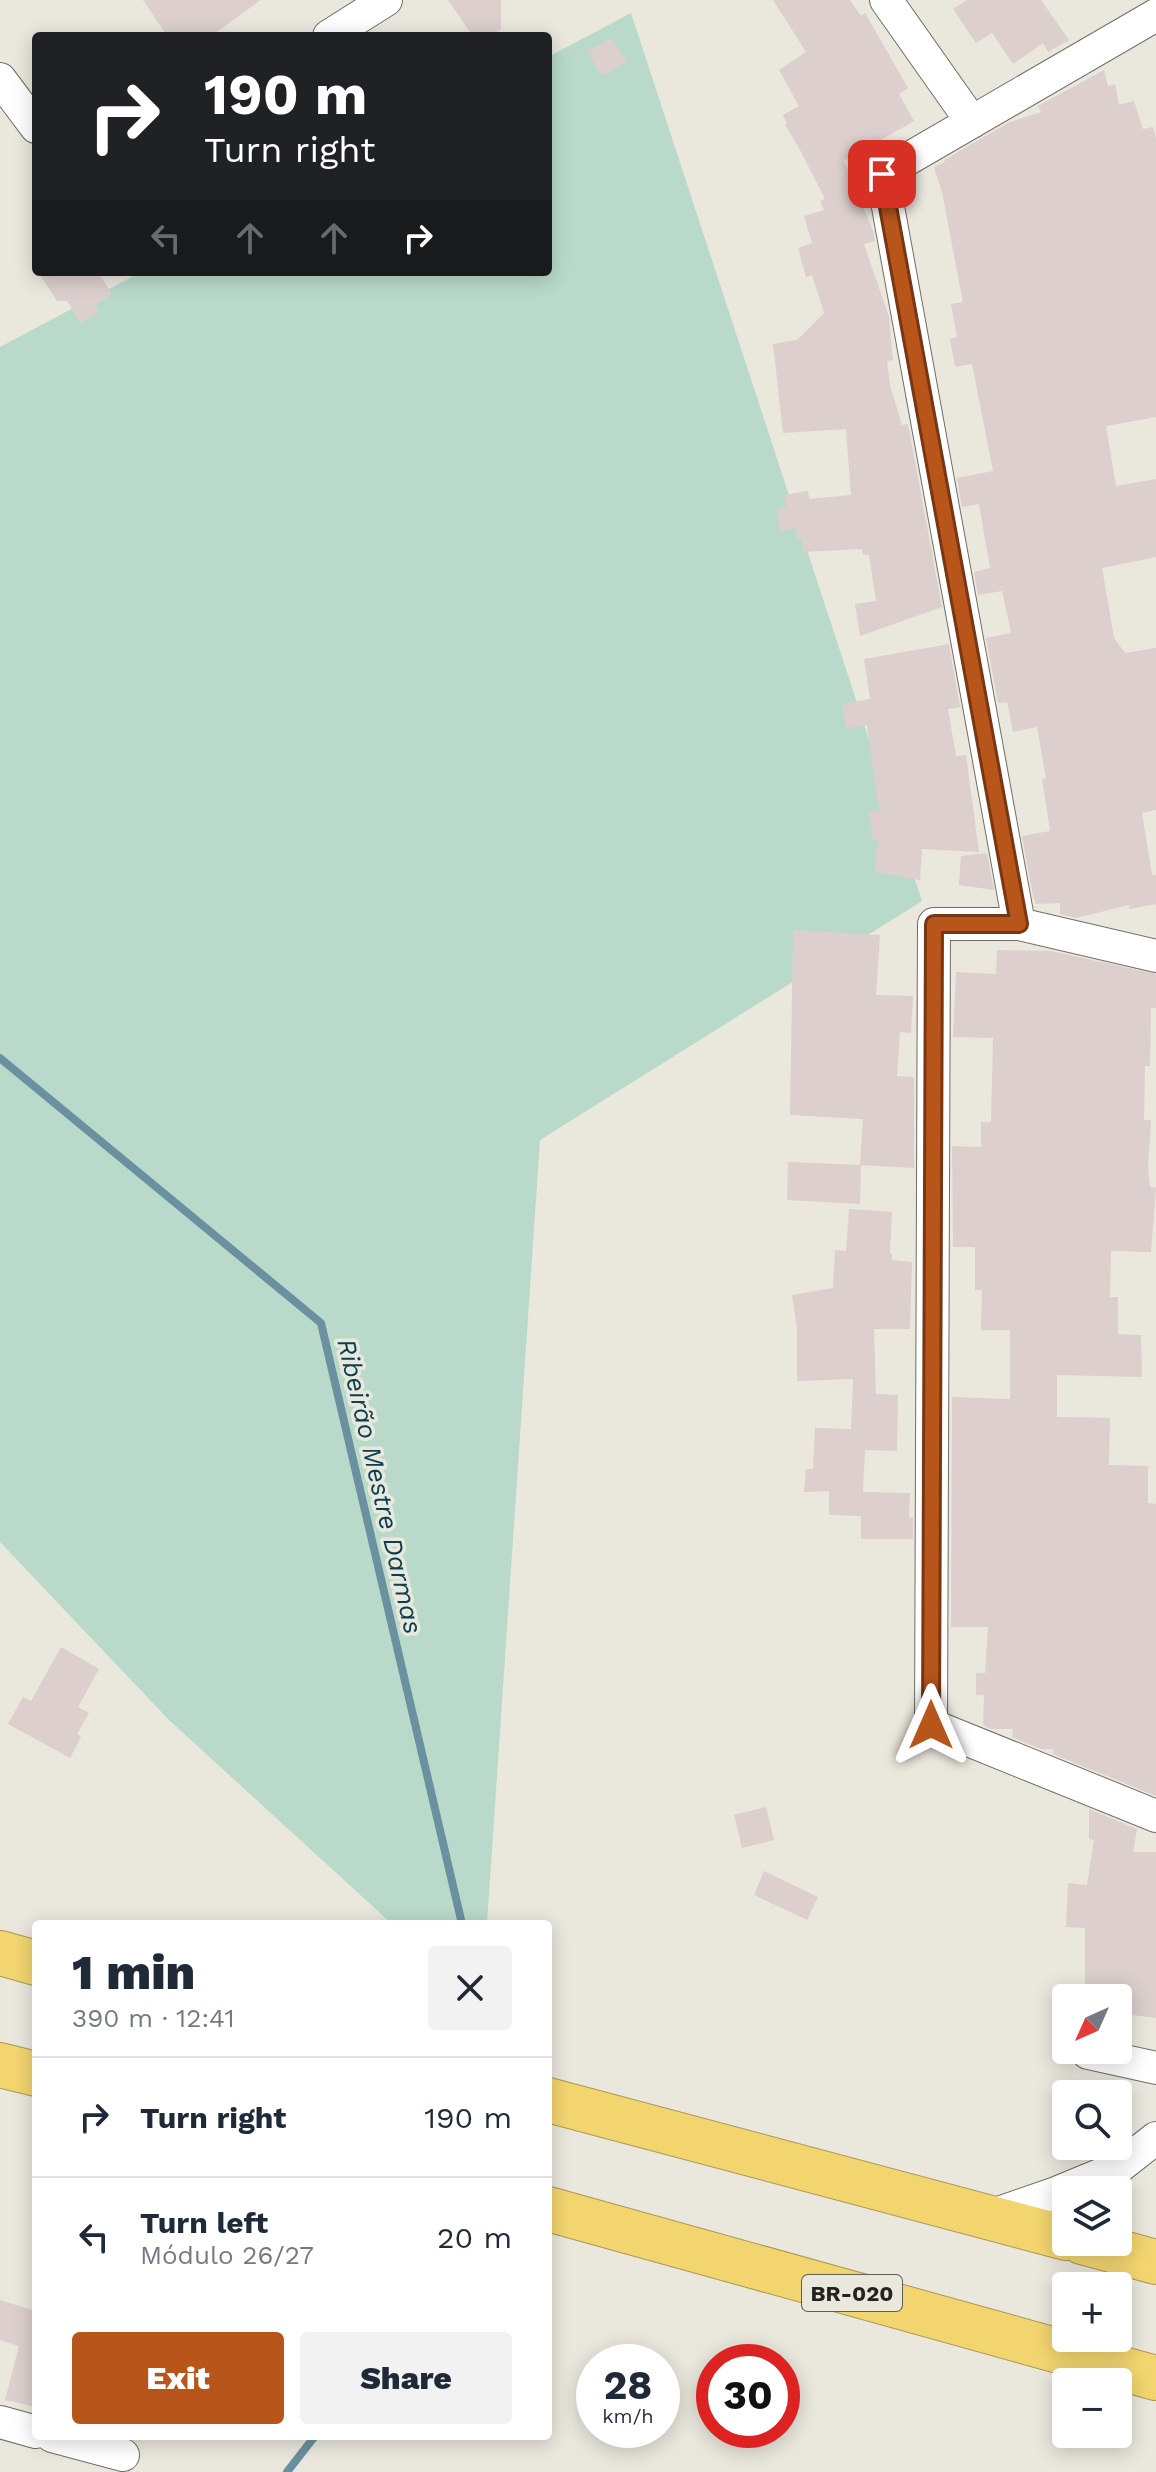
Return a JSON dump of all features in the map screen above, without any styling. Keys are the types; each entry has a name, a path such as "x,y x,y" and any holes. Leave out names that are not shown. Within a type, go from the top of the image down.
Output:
{"highway":[{"path":"0,1953 32,1962"},
{"path":"0,2065 32,2073"},
{"path":"552,2101 1052,2234"},
{"name":"BR-020","path":"552,2210 1156,2378"},
{"path":"1132,2256 1156,2262"}],"street":[{"path":"335,32 386,0"},
{"path":"886,0 972,122"},
{"path":"1019,924 882,174 1152,14"},
{"path":"0,79 32,122"},
{"path":"1156,956 1019,924 934,924 931,1725 1156,1816"},
{"path":"1132,2063 1156,2068"},
{"path":"987,2217 1119,2167 1156,2138"},
{"path":"0,2422 32,2431"},
{"path":"67,2440 123,2455"}],"green space":[{"path":"631,13 922,901 540,1140 487,1920 388,1920 169,1720 0,1542 0,347 133,276 552,276 552,55"}],"building":[{"path":"143,0 261,0 217,32 164,32"},
{"path":"448,0 501,0 501,29 497,32 470,32"},
{"path":"773,0 850,0 861,16 865,13 908,88 899,94 914,121 844,161 874,233 875,241 864,244 889,317 893,360 887,361 890,385 902,425 908,424 942,607 860,636 855,604 876,601 869,555 863,555 862,549 803,552 802,538 797,538 796,528 780,531 777,509 786,507 784,495 808,491 809,499 851,495 846,429 783,433 773,344 797,340 824,313 812,275 806,277 798,248 812,243 804,216 824,210 820,201 825,199 785,125 783,115 799,106 779,70 806,52"},
{"path":"967,0 1041,0 1069,40 1048,52 1043,43 1013,64 992,33 976,43 953,9"},
{"path":"612,38 627,62 602,76 587,51"},
{"path":"1104,70 1108,86 1115,84 1119,105 1134,101 1143,129 1153,127 1156,139 1156,417 1106,426 1116,486 1156,479 1156,557 1102,568 1114,638 1125,653 1156,648 1156,810 1142,813 1152,875 1156,875 1156,904 1129,909 1129,905 1076,918 1060,914 1060,903 1036,904 1033,896 1022,836 1050,831 1042,779 1046,778 1037,727 1013,732 1007,702 998,703 986,638 1011,633 1002,591 978,595 974,572 990,568 979,504 962,507 957,478 993,471 972,364 955,367 950,339 957,337 951,304 963,302 942,192 934,167 1010,122 1041,112 1038,106"},
{"path":"41,276 101,276 112,294 95,305 99,311 81,323 67,301 57,301"},
{"path":"949,644 960,707 948,709 956,756 966,755 979,852 922,849 920,880 874,872 878,839 873,840 869,812 879,811 867,725 846,728 842,704 870,699 864,659"},
{"path":"987,853 994,890 959,885 961,856"},
{"path":"793,930 880,935 876,995 913,996 911,1033 900,1032 897,1076 914,1077 914,1168 860,1165 863,1119 790,1115"},
{"path":"997,950 1051,951 1156,974 1156,1008 1151,1008 1150,1066 1145,1066 1144,1120 1151,1120 1148,1167 1150,1187 1156,1188 1151,1252 1111,1251 1110,1297 1118,1297 1118,1334 1141,1335 1142,1377 1057,1375 1057,1417 1110,1418 1109,1465 1148,1466 1148,1503 1156,1504 1156,1796 1053,1754 1053,1749 1041,1749 1012,1737 1013,1729 991,1729 983,1725 984,1695 976,1695 976,1673 985,1673 988,1627 951,1627 952,1397 1010,1399 1010,1330 981,1330 982,1290 975,1290 975,1247 953,1247 952,1146 981,1147 981,1122 991,1122 993,1038 953,1037 956,972 996,974"},
{"path":"788,1162 861,1165 860,1204 787,1200"},
{"path":"849,1209 892,1212 892,1260 912,1262 910,1329 874,1329 876,1394 898,1395 897,1451 865,1450 863,1492 910,1493 909,1517 913,1518 913,1539 861,1539 861,1516 829,1515 829,1491 804,1492 806,1469 813,1469 815,1428 851,1429 853,1379 797,1381 797,1329 792,1295 833,1288 835,1250 846,1251"},
{"path":"61,1647 99,1669 78,1707 89,1713 77,1734 81,1737 70,1758 8,1724 23,1697 31,1701"},
{"path":"766,1807 774,1840 742,1848 734,1815"},
{"path":"1089,1809 1137,1829 1133,1852 1156,1852 1156,2018 1132,2015 1132,1984 1085,1984 1085,1928 1066,1927 1068,1883 1087,1885 1094,1840 1089,1839"},
{"path":"764,1871 818,1897 807,1920 754,1895"},
{"path":"0,2300 32,2310 32,2406 5,2400 19,2346 0,2340"}],"waterway":[{"name":"Ribeirão Mestre Darmas","path":"0,1058 321,1323 461,1920"},
{"name":"Ribeirão Mestre Darmas","path":"287,2472 312,2440"}],"route":[{"path":"882,174 1019,924 934,924 931,1725"}]}
